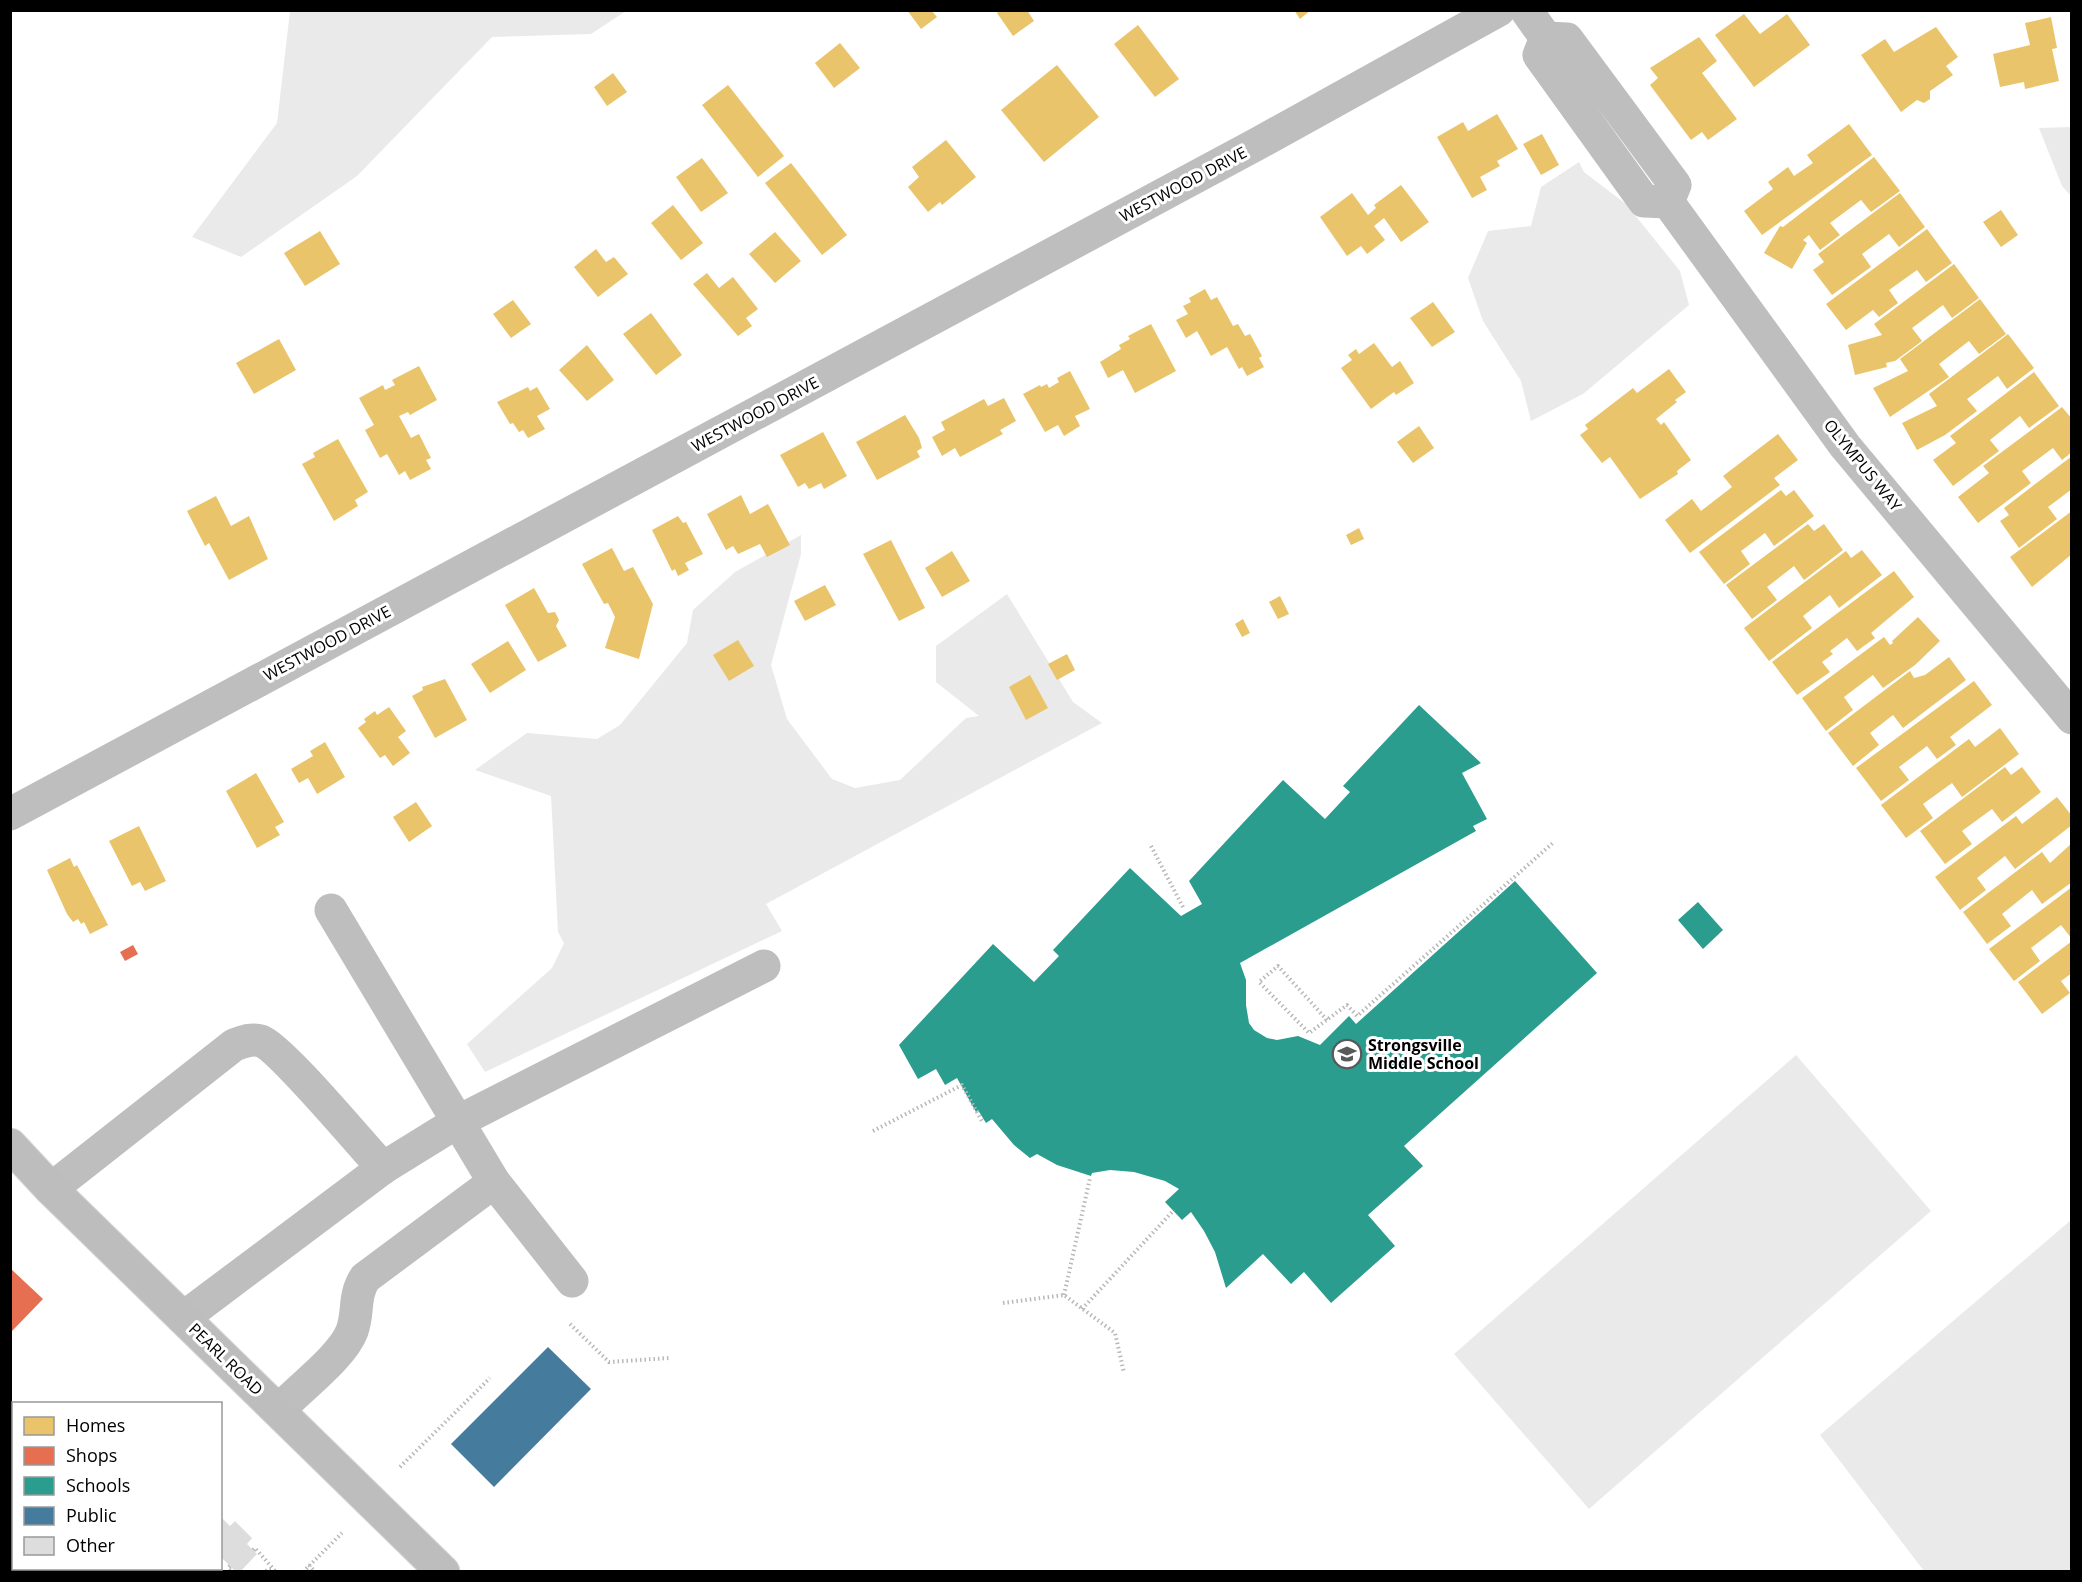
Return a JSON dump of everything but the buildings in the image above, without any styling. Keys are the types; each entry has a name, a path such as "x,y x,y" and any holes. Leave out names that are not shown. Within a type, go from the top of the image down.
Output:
{"main road":[{"name":"PEARL ROAD","path":"10,1144 51,1189 443,1572"}],"street":[{"name":"WESTWOOD DRIVE","path":"10,814 1216,166 1499,10"},
{"name":"OLYMPUS WAY","path":"1526,10 1546,38 1567,39 1675,184 1668,202 1845,446 2072,718"},
{"path":"331,910 494,1182 572,1281"},
{"path":"183,1318 383,1168 459,1121 764,966"},
{"path":"51,1189 234,1046 246,1040 262,1041 282,1058 383,1168"},
{"path":"286,1403 345,1345 352,1331 357,1292 365,1278 494,1182"}],"path":[{"path":"1327,1020 1278,966 1259,982 1309,1033 1327,1020 1347,1005 1357,1016 1554,842"},
{"path":"1151,846 1184,909"},
{"path":"873,1131 962,1084 983,1123"},
{"path":"1064,1295 1090,1178"},
{"path":"1082,1309 1174,1210"},
{"path":"1003,1303 1064,1295 1114,1333 1124,1372"},
{"path":"570,1324 609,1362 669,1358"},
{"path":"400,1467 490,1378"},
{"path":"303,1572 342,1533"},
{"path":"253,1550 255,1548 275,1570"},
{"path":"309,1565 315,1572"},
{"path":"230,1566 228,1568 232,1572"},
{"path":"261,1572 275,1570"}],"shaded area":[{"path":"290,10 626,11 591,34 492,37 357,176 241,257 192,237 277,123"},
{"path":"2072,127 2071,196 2062,186 2039,128"},
{"path":"1579,162 1584,172 1626,204 1680,271 1689,305 1583,394 1531,421 1521,381 1483,321 1468,278 1488,231 1531,226 1541,187"},
{"path":"801,535 801,554 771,665 787,719 832,779 855,788 900,780 966,718 979,716 936,682 936,646 1007,594 1073,702 1102,723 766,904 782,931 485,1072 467,1044 552,968 564,943 558,932 551,796 475,770 527,733 597,739 620,725 687,643 693,610 735,572"},
{"path":"1796,1055 1931,1211 1589,1509 1454,1354"},
{"path":"2071,1220 2071,1571 1924,1571 1820,1435"}],"place":[{"name":"Strongsville Middle School","path":"1347,1054"}]}
